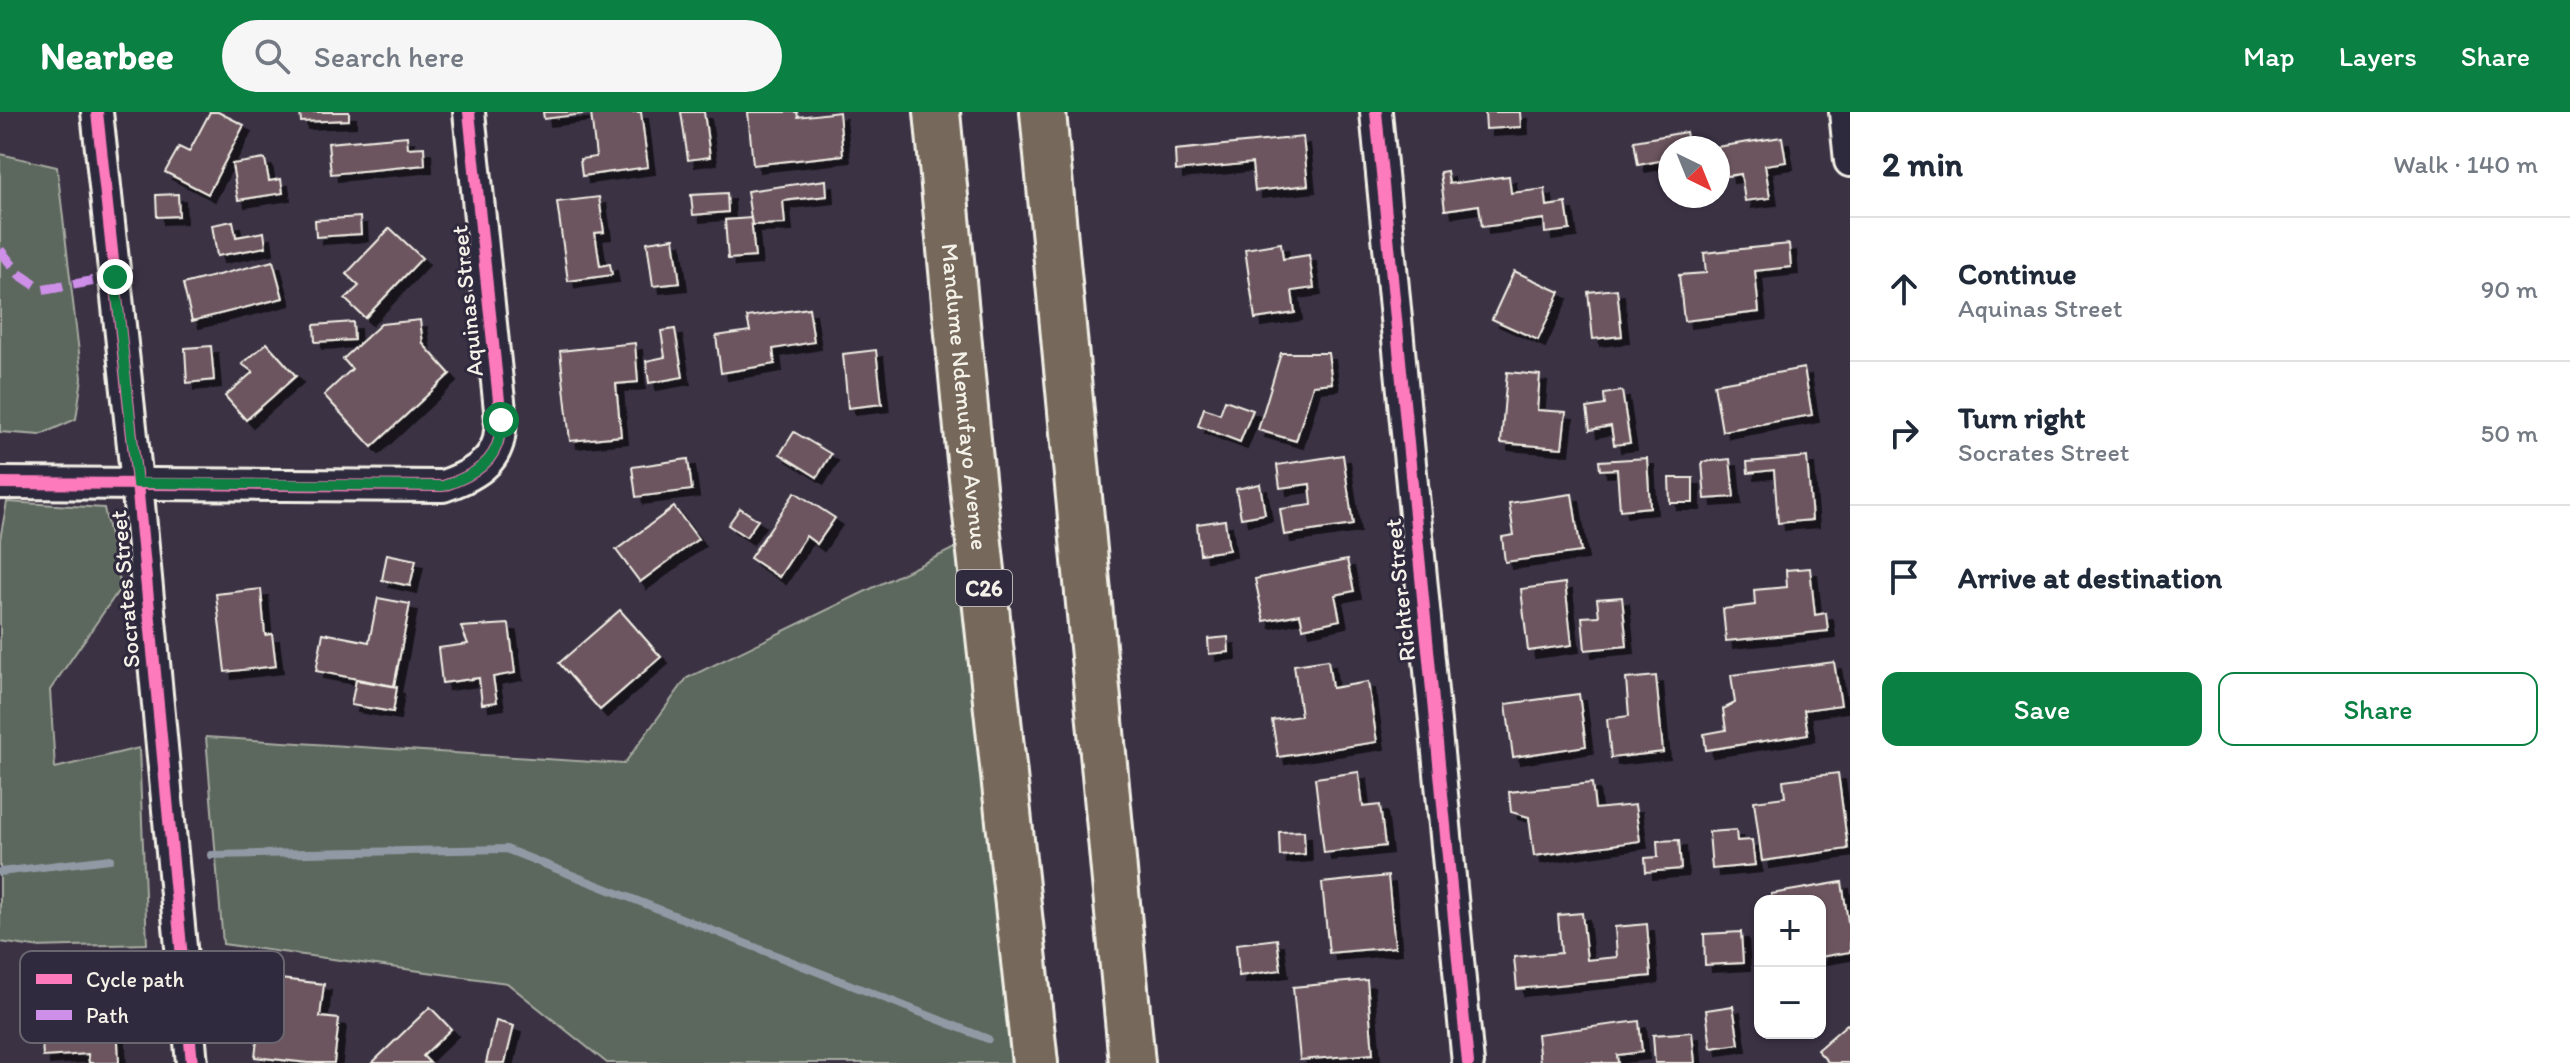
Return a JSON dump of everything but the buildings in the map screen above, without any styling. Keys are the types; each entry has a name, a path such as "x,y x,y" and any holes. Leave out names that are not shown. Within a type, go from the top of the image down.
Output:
{"main road":[{"name":"Mandume Ndemufayo Avenue","path":"937,112 970,466 1035,1063"},
{"path":"1043,112 1132,1063"}],"street":[{"name":"Socrates Street","path":"97,112 137,483 181,951"},
{"name":"Aquinas Street","path":"0,483 443,486 462,480 482,467 497,446 501,420 469,112"},
{"name":"Richter Street","path":"1376,112 1468,1063"},
{"path":"1847,120 1850,161"},
{"name":"Socrates Street","path":"190,1043 192,1063"}],"shaded area":[{"path":"0,154 57,167 82,378 76,419 40,435 0,432"},
{"path":"7,502 104,508 121,587 50,690 55,768 139,748 147,944 34,947 0,942 0,539"},
{"path":"963,544 1016,1063 607,1063 507,983 223,944 206,737 624,764 687,678"}],"waterway":[{"path":"211,855 506,849 988,1039"},
{"path":"0,872 110,859"}],"marked path":[{"path":"0,250 19,274 43,290 115,277"}],"cycle path":[{"path":"97,112 137,483 181,951"},
{"path":"0,483 443,486 482,466 497,445 501,420 469,112"},
{"path":"1376,112 1468,1063"},
{"path":"190,1043 192,1063"}],"route":[{"path":"115,277 137,483 443,486 462,480 482,467 497,446 501,420"}]}
